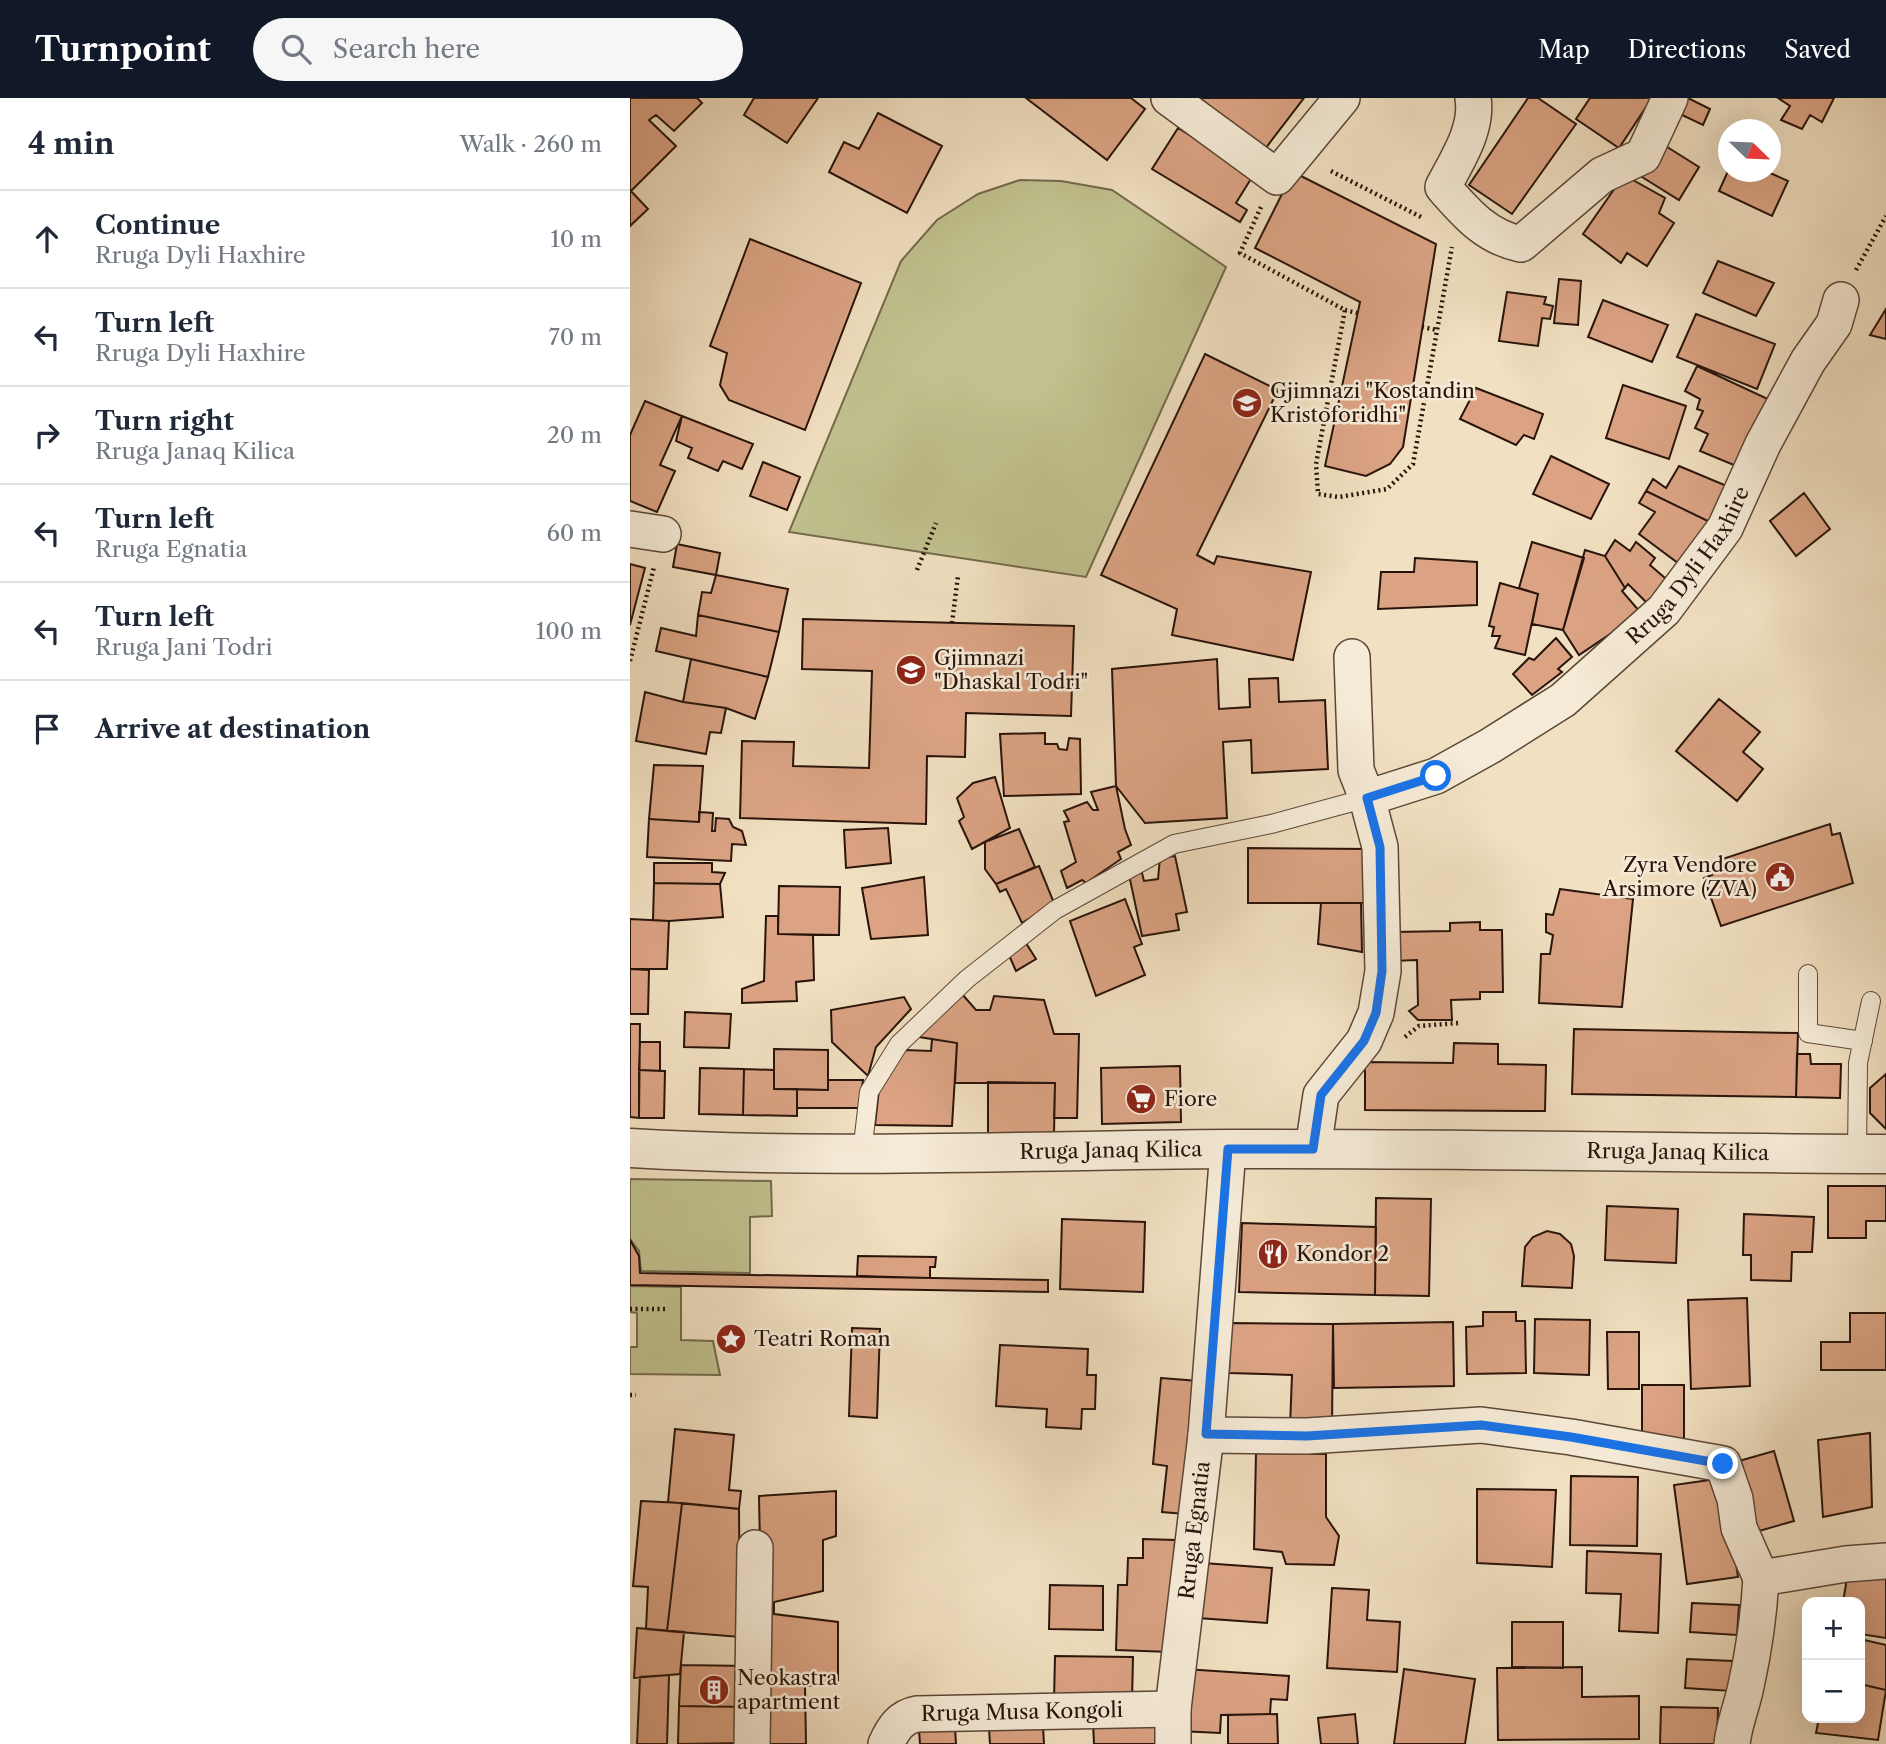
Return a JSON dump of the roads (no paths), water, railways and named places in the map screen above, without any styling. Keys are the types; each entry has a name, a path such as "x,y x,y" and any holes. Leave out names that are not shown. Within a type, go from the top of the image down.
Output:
{"street":[{"path":"1169,98 1276,177 1342,98"},
{"path":"1473,98 1476,113 1462,152 1443,187 1470,218 1503,240 1521,244 1602,175 1643,156 1670,98"},
{"name":"Rruga Dyli Haxhire","path":"1367,798 1436,776 1563,700 1664,610 1726,528 1763,444 1808,361 1834,324 1841,300"},
{"path":"1313,1149 1321,1095 1366,1034 1376,1013 1382,971 1380,847 1367,798 1356,770 1352,657"},
{"name":"Rruga Janaq Kilica","path":"630,1148 700,1152 862,1153 1313,1149 1871,1154"},
{"name":"Rruga Egnatia","path":"1173,1744 1173,1709 1206,1434 1228,1149"},
{"path":"1206,1434 1307,1436 1481,1425 1571,1437 1723,1464 1735,1499 1739,1528 1761,1578 1753,1655 1732,1744"},
{"path":"752,1744 755,1548"},
{"path":"1761,1578 1846,1564 1886,1562"},
{"name":"Rruga Musa Kongoli","path":"887,1744 896,1725 909,1715 917,1714 1173,1709"}],"lane":[{"path":"862,1153 869,1092 899,1044 967,979 1055,910 1174,844 1271,824 1367,798"},
{"path":"1808,974 1808,1032 1863,1041"},
{"path":"1871,1001 1858,1063 1871,1154"}],"place":[{"name":"Gjimnazi \"Kostandin Kristoforidhi\"","path":"1247,403"},
{"name":"Gjimnazi \"Dhaskal Todri\"","path":"911,670"},
{"name":"Zyra Vendore Arsimore (ZVA)","path":"1780,877"},
{"name":"Fiore","path":"1141,1099"},
{"name":"Kondor 2","path":"1273,1254"},
{"name":"Teatri Roman","path":"731,1339"},
{"name":"Neokastra apartment","path":"714,1690"}]}
